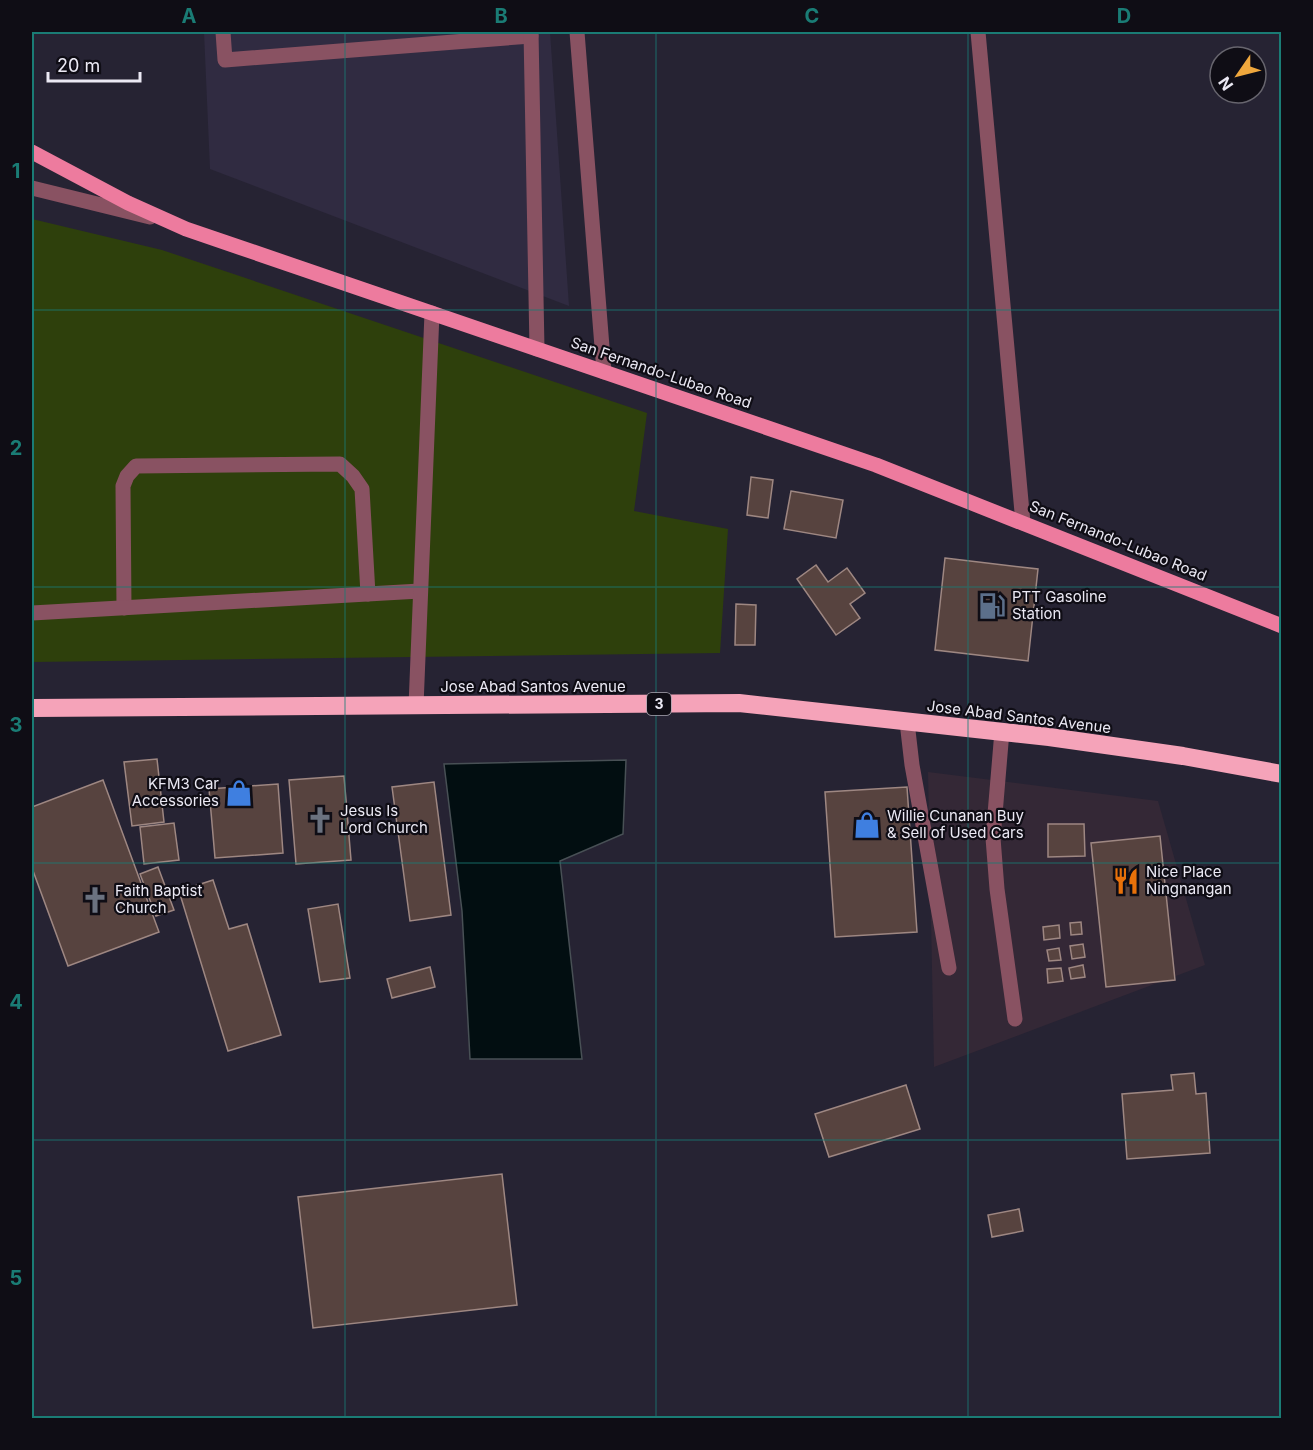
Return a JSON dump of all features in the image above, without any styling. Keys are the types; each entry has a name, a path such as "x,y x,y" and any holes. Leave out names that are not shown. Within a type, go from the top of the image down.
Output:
{"highway":[{"name":"Jose Abad Santos Avenue","path":"32,708 739,703 1002,731 1183,756 1281,774"}],"main road":[{"name":"San Fernando-Lubao Road","path":"32,152 167,221 876,465 1281,626"}],"street":[{"path":"223,32 225,60 531,34 537,349"},
{"path":"577,32 604,372"},
{"path":"978,32 1023,524"},
{"path":"32,188 167,221"},
{"path":"416,706 432,313"},
{"path":"124,608 123,486 135,466 340,465 354,476 363,489 368,594"},
{"path":"32,613 420,591"},
{"path":"907,722 912,765 948,968"},
{"path":"1002,731 993,838 997,890 1015,1019"}],"shaded area":[{"path":"204,32 550,32 569,306 210,169"},
{"path":"626,760 623,834 560,861 582,1059 470,1059 462,911 444,764"},
{"path":"928,772 1158,801 1205,965 934,1067"}],"green space":[{"path":"32,219 162,250 647,413 634,511 728,529 720,653 32,662"}],"building":[{"path":"751,477 773,480 768,518 747,515"},
{"path":"791,491 843,500 836,538 784,529"},
{"path":"945,558 1038,569 1028,661 935,650"},
{"path":"816,565 828,582 847,568 865,593 850,604 860,618 836,635 797,579"},
{"path":"736,604 756,605 755,645 735,645"},
{"path":"157,759 164,822 132,826 124,762"},
{"name":"Jesus Is Lord Church","path":"344,776 351,860 296,864 289,780"},
{"name":"Faith Baptist Church","path":"103,780 159,932 68,966 32,868 32,807"},
{"path":"434,782 451,915 410,921 392,787"},
{"path":"278,784 283,853 215,858 209,789"},
{"path":"907,787 917,932 835,937 825,792"},
{"path":"174,823 179,860 144,864 140,827"},
{"path":"1048,824 1084,824 1085,856 1048,857"},
{"path":"1160,836 1175,980 1106,987 1091,843"},
{"path":"158,867 174,910 156,916 140,874"},
{"path":"213,880 229,929 247,924 281,1035 228,1051 179,891"},
{"path":"338,904 350,978 320,982 308,909"},
{"path":"1081,922 1082,934 1071,935 1070,923"},
{"path":"1059,925 1060,938 1044,940 1043,927"},
{"path":"1083,944 1085,957 1072,959 1070,946"},
{"path":"1059,948 1061,960 1049,961 1047,950"},
{"path":"1083,965 1085,977 1071,979 1069,968"},
{"path":"430,967 435,987 392,998 387,979"},
{"path":"1061,968 1063,981 1048,983 1047,969"},
{"path":"1194,1073 1196,1094 1206,1093 1210,1153 1127,1159 1122,1094 1173,1090 1171,1075"},
{"path":"906,1085 920,1129 829,1157 815,1114"},
{"path":"502,1174 517,1305 313,1328 298,1197"},
{"path":"1019,1209 1023,1231 992,1237 988,1215"}],"place":[{"name":"PTT Gasoline Station","path":"992,606"},
{"name":"KFM3 Car Accessories","path":"239,793"},
{"name":"Jesus Is Lord Church","path":"320,820"},
{"name":"Willie Cunanan Buy & Sell of Used Cars","path":"867,825"},
{"name":"Nice Place Ningnangan","path":"1126,881"},
{"name":"Faith Baptist Church","path":"95,900"}]}
